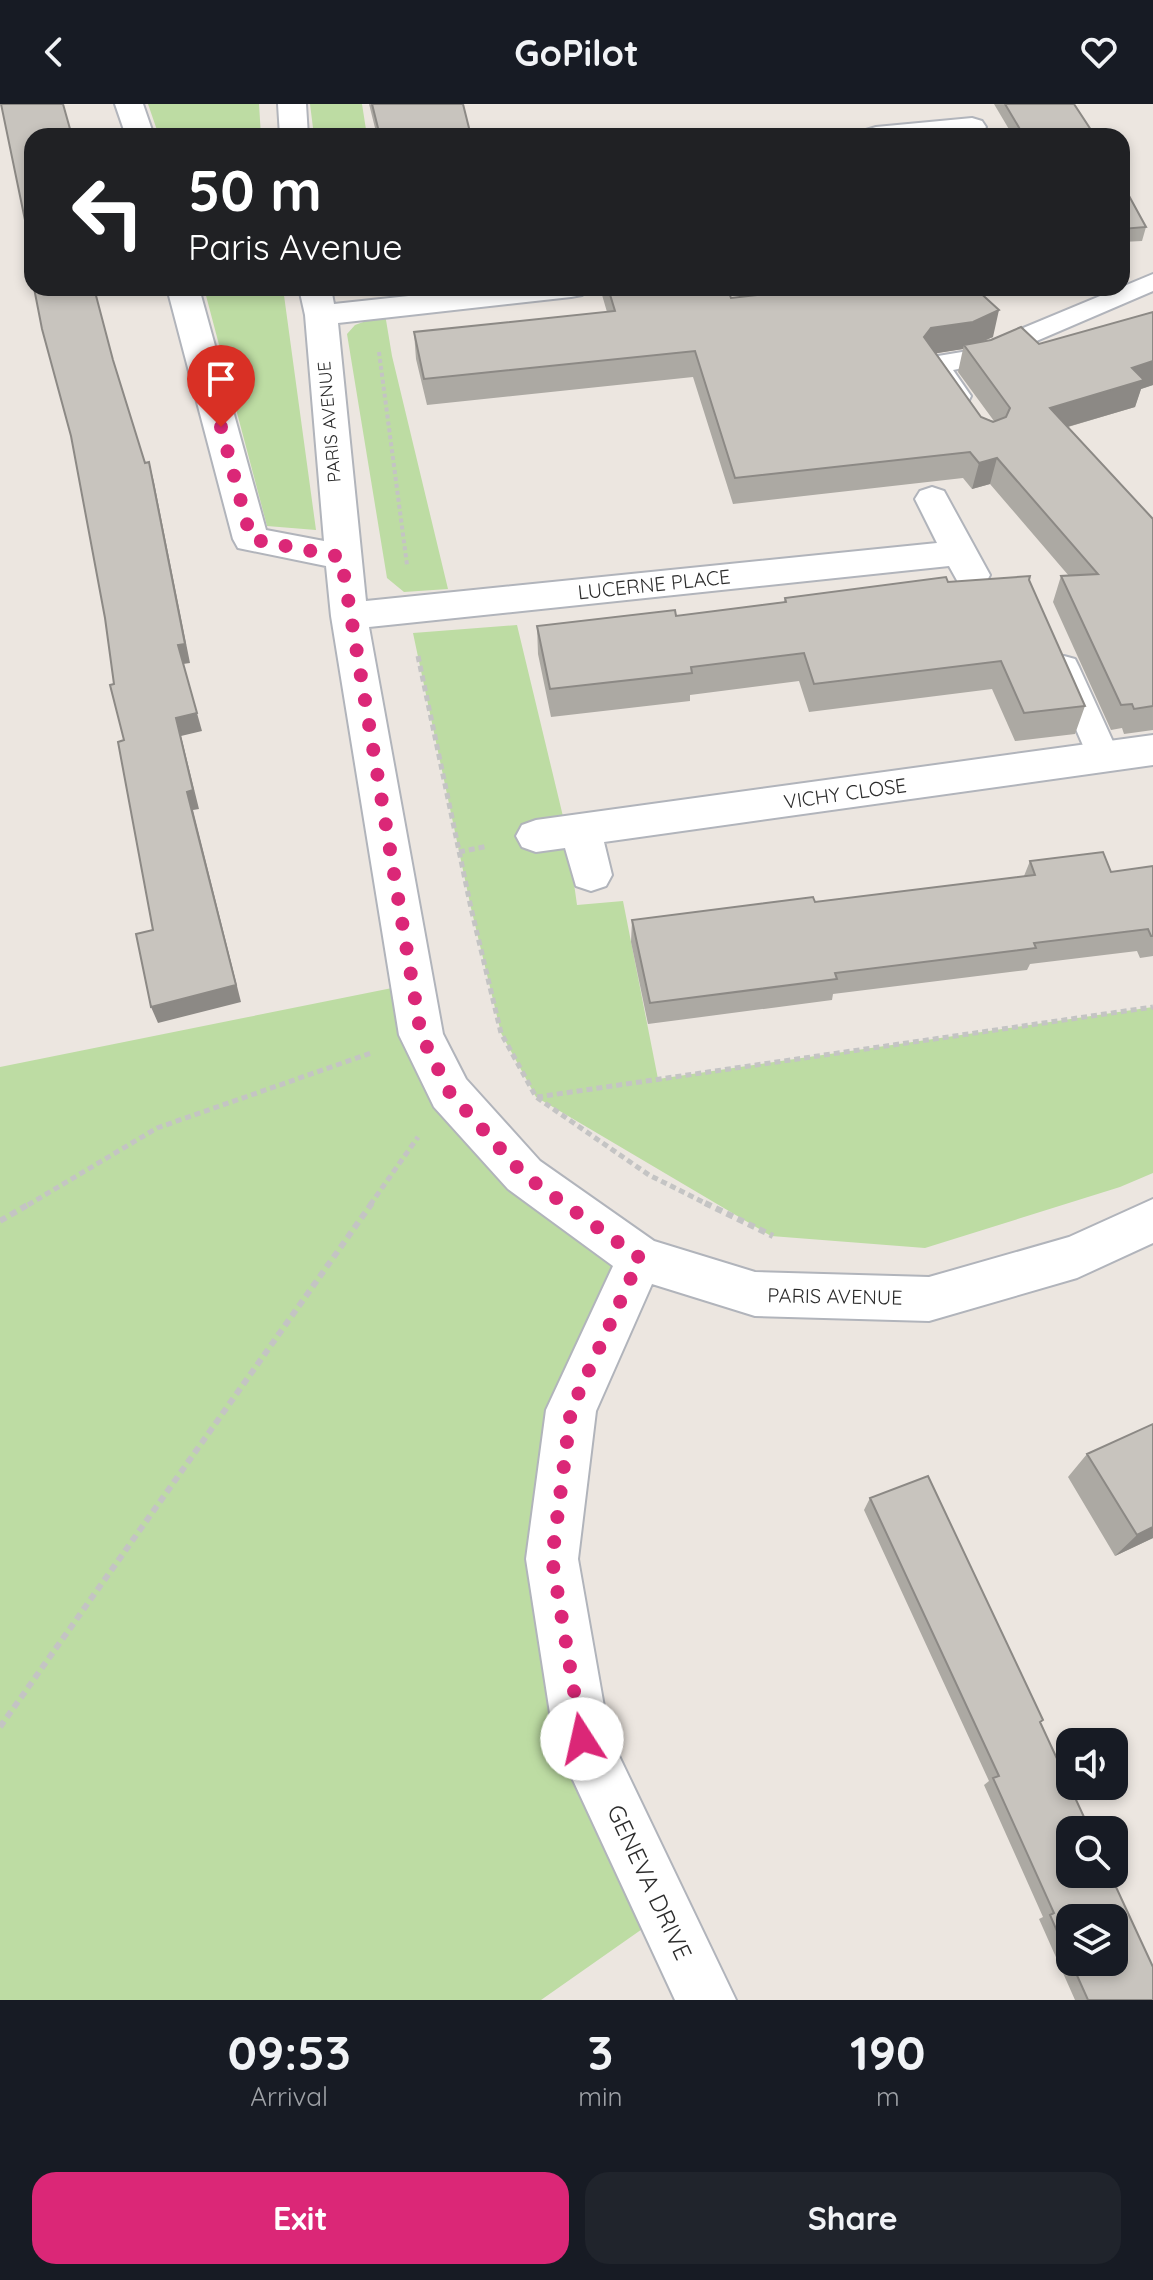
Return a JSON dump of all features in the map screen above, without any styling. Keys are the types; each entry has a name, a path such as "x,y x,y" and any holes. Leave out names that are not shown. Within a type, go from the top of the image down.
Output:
{"street":[{"path":"129,104 137,128"},
{"path":"292,104 294,128"},
{"path":"963,128 972,127"},
{"path":"185,296 251,539 341,557"},
{"path":"318,302 426,296"},
{"name":"PARIS AVENUE","path":"318,302 349,616 421,1035 450,1093 524,1175 640,1258 755,1294 929,1299 1077,1256 1153,1220"},
{"path":"932,499 958,553 978,584"},
{"name":"LUCERNE PLACE","path":"349,616 958,553"},
{"name":"VICHY CLOSE","path":"536,836 1153,750"},
{"path":"581,830 591,875"},
{"name":"GENEVA DRIVE","path":"640,1258 571,1410 552,1559 582,1739 706,2000"}],"lane":[{"path":"1130,292 1153,282"},
{"path":"970,412 935,364 974,358 1120,296"},
{"path":"994,320 1016,341"},
{"path":"1050,635 1104,757"}],"path":[{"path":"379,350 408,571 444,606"},
{"path":"408,610 471,908 501,1033 536,1097 649,1175 771,1236 786,1237"},
{"path":"536,1097 1153,1007"},
{"path":"0,1221 157,1128 421,1035"},
{"path":"0,1727 450,1093"}],"green space":[{"path":"148,104 259,104 260,128 156,128"},
{"path":"310,104 362,104 366,128 313,128"},
{"path":"206,296 284,296 316,530 267,526"},
{"path":"385,314 392,356 448,589 404,592 387,578 347,334 355,325"},
{"path":"517,625 567,833 577,905 623,901 658,1079 1153,1007 1153,1173 1120,1187 925,1248 771,1236 536,1097 501,1033 471,908 413,633"},
{"path":"412,984 450,1093 640,1258 552,1560 665,1913 541,2000 0,2000 0,1067"}],"building":[{"path":"1,104 63,104 70,128 24,128 24,215"},
{"path":"372,104 463,104 469,128 378,128"},
{"path":"1005,104 1074,104 1090,128 1019,128"},
{"path":"1130,198 1146,227 1130,228"},
{"path":"36,296 96,296 145,463 149,462 185,644 178,645 197,713 176,718 193,790 187,792 236,985 151,1007 136,934 153,930 118,742 124,740 110,685 114,684 105,618 71,436"},
{"path":"610,296 984,296 999,310 973,322 931,328 924,337 981,417 993,422 1006,417 1010,408 964,345 991,340 1021,327 1039,344 1153,312 1153,361 1132,368 1144,380 1050,408 1153,519 1153,706 1134,709 1132,704 1121,705 1061,576 1098,574 997,458 979,463 970,452 735,478 695,351 424,379 414,332 615,311"},
{"path":"1030,576 1029,580 1085,706 1024,713 1001,661 814,684 804,653 691,667 692,673 550,689 537,626 675,610 676,616 946,577 948,582"},
{"path":"1103,852 1111,872 1153,866 1153,936 1148,929 1034,943 1036,948 835,973 837,979 650,1003 632,920 813,897 815,902 1035,875 1030,861"},
{"path":"1153,1424 1153,1527 1137,1535 1087,1454"},
{"path":"928,1476 1043,1720 1040,1722 1056,1757 1056,1800 1076,1800 1084,1816 1056,1816 1056,1888 1116,1888 1124,1904 1056,1904 1056,1929 1050,1915 1054,1913 993,1778 999,1776 870,1498"},
{"path":"1128,1913 1153,1967 1153,2000 1088,2000 1077,1976 1128,1976"}],"route":[{"path":"221,427 251,539 341,557 421,1035 450,1093 524,1175 640,1258 571,1410 552,1559 582,1739"}]}
